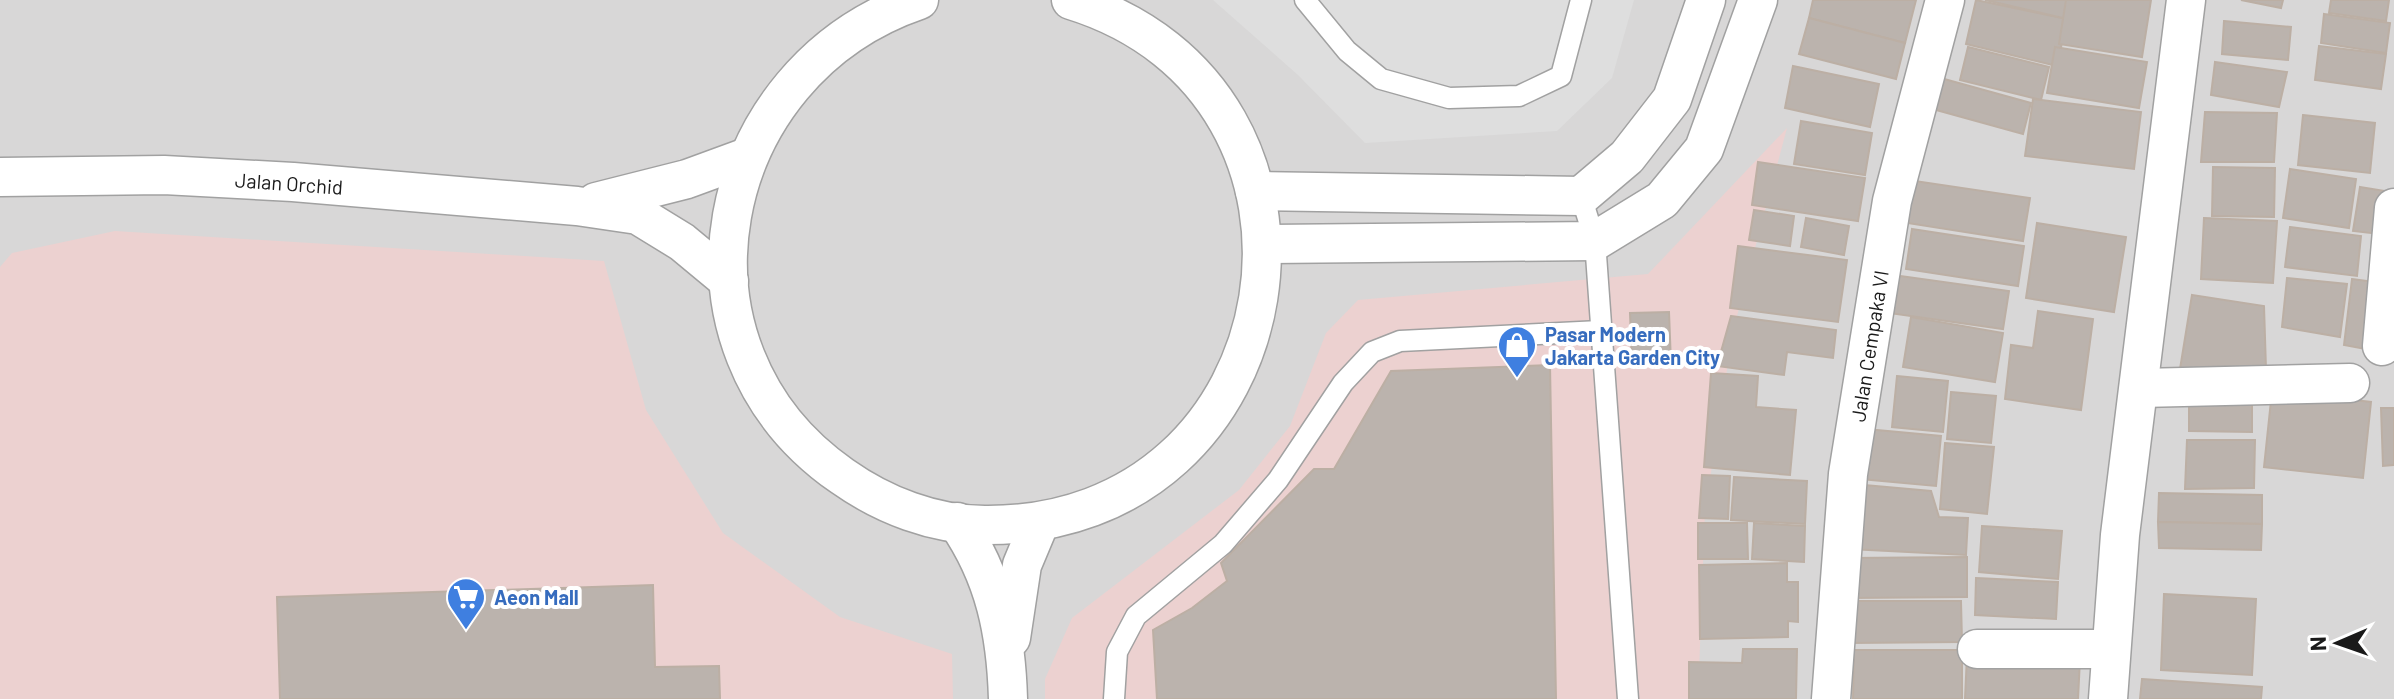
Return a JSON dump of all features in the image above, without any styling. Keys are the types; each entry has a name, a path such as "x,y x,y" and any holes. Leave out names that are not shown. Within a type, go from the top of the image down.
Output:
{"street":[{"path":"919,0 890,10 853,30 819,54 790,85 766,119 747,157 735,198 728,239 729,281 736,323 750,363 794,435 824,464 859,488 896,507 957,522 1003,525 1040,522 1101,504 1138,485 1172,460 1201,430 1225,395 1244,357 1256,317 1263,244 1255,191 1241,151 1222,113 1197,80 1167,50 1132,26 1071,0"},
{"path":"1255,191 1581,196 1627,157 1672,99 1706,0"},
{"path":"1263,244 1595,241 1662,200 1704,149 1758,0"},
{"name":"Jalan Cempaka VI","path":"1831,699 1848,474 1892,201 1945,0"},
{"path":"2108,699 2120,535 2141,388 2186,0"},
{"path":"577,206 687,179 747,157"},
{"name":"Jalan Orchid","path":"0,177 164,175 577,206"},
{"path":"577,206 638,215 682,242 729,281"},
{"path":"2382,346 2394,208"},
{"path":"2141,388 2350,383"},
{"path":"957,522 989,576 1007,682"},
{"path":"1007,682 1022,565 1040,522"},
{"path":"1977,649 2111,649"}],"lane":[{"path":"1305,0 1347,51 1381,79 1449,98 1519,96 1561,76 1581,0"},
{"path":"1581,196 1595,241 1628,699"},
{"path":"1114,699 1117,652 1136,616 1223,544 1278,480 1343,383 1372,352 1400,341 1600,331"}],"shaded area":[{"path":"0,0 2394,0 2394,699 0,699"},
{"path":"1213,0 1634,0 1612,78 1557,131 1365,143 1298,75"},
{"name":"Pasar Modern Jakarta Garden City","path":"1787,128 1733,331 1705,511 1698,699 1045,699 1045,679 1072,618 1239,490 1290,426 1326,333 1358,300 1648,274"},
{"path":"115,231 604,261 646,410 723,533 840,617 952,654 953,699 0,699 0,267 12,253"}],"building":[{"path":"1813,0 1916,0 1905,43 1809,18"},
{"path":"1976,0 2067,19 2057,66 1966,44"},
{"path":"1985,0 2072,0 2067,19"},
{"path":"2066,0 2151,0 2142,57 2059,44"},
{"path":"2241,0 2283,0 2281,8"},
{"path":"2331,0 2389,0 2386,21 2329,13"},
{"path":"2324,14 2390,23 2386,53 2321,43"},
{"path":"1809,18 1905,43 1896,79 1799,54"},
{"path":"2224,21 2291,27 2288,60 2222,54"},
{"path":"2319,46 2386,54 2381,89 2315,80"},
{"path":"1968,47 2049,67 2041,100 1960,80"},
{"path":"2055,47 2147,62 2139,108 2047,93"},
{"path":"2215,62 2287,72 2279,107 2211,95"},
{"path":"1793,66 1879,84 1870,127 1785,108"},
{"path":"1937,77 2031,103 2023,134 1929,108"},
{"path":"2033,99 2141,112 2134,169 2025,156"},
{"path":"2205,112 2277,113 2274,162 2201,162"},
{"path":"2303,115 2375,123 2370,173 2298,165"},
{"path":"1801,121 1872,133 1865,175 1794,164"},
{"path":"1758,162 1865,178 1858,221 1752,205"},
{"path":"2213,167 2275,168 2274,217 2212,216"},
{"path":"2290,169 2356,179 2349,228 2283,218"},
{"path":"1908,180 2030,198 2023,241 1901,222"},
{"path":"2360,187 2385,191 2379,234 2353,231"},
{"path":"1754,210 1794,216 1790,246 1749,240"},
{"path":"1806,218 1849,226 1844,255 1801,247"},
{"path":"2204,218 2277,221 2273,283 2201,279"},
{"path":"2037,223 2126,237 2114,312 2026,298"},
{"path":"2290,227 2361,236 2357,276 2285,267"},
{"path":"1912,229 2024,246 2018,286 1906,269"},
{"path":"1738,246 1847,260 1838,322 1730,308"},
{"path":"1893,275 2009,291 2003,329 1889,313"},
{"path":"2287,278 2347,284 2340,337 2282,327"},
{"path":"2352,279 2375,282 2366,349 2344,345"},
{"path":"2192,295 2264,306 2266,369 2180,369"},
{"path":"2038,311 2093,319 2081,410 2005,399 2011,345 2033,348"},
{"path":"1669,312 1671,363 1632,365 1630,313"},
{"path":"1731,316 1836,330 1833,358 1787,352 1784,375 1717,366"},
{"path":"1911,317 2003,333 1995,382 1903,367"},
{"path":"1550,365 1556,699 1157,699 1153,630 1192,608 1227,581 1221,563 1314,469 1334,469 1391,371"},
{"path":"1711,373 1758,376 1756,407 1796,410 1790,475 1704,467"},
{"path":"1897,376 1948,381 1943,432 1892,427"},
{"path":"2272,391 2371,402 2363,478 2264,467"},
{"path":"1951,392 1996,396 1991,443 1947,439"},
{"path":"2189,392 2252,392 2252,432 2189,431"},
{"path":"2381,408 2394,408 2394,465 2383,466"},
{"path":"1866,429 1941,436 1936,486 1861,479"},
{"path":"2187,440 2255,440 2254,488 2185,489"},
{"path":"1945,443 1994,447 1987,514 1940,509"},
{"path":"1702,475 1730,476 1728,519 1699,518"},
{"path":"1734,477 1807,481 1805,524 1731,520"},
{"path":"1853,484 1931,491 1939,517 1968,518 1966,555 1850,549"},
{"path":"2159,493 2262,495 2262,524 2158,522"},
{"path":"2158,522 2262,524 2261,550 2159,548"},
{"path":"1698,523 1747,523 1748,559 1698,559"},
{"path":"1754,523 1805,526 1804,562 1752,559"},
{"path":"1982,526 2062,531 2058,579 1979,572"},
{"path":"1967,557 1967,597 1850,598 1849,558"},
{"path":"1787,563 1787,582 1798,582 1798,622 1788,621 1788,637 1700,639 1699,565"},
{"path":"1976,578 2058,582 2056,619 1975,615"},
{"name":"Aeon Mall","path":"653,585 655,667 719,666 720,699 280,699 277,597"},
{"path":"2164,594 2256,599 2252,675 2161,670"},
{"path":"1850,601 1961,601 1962,642 1851,643"},
{"path":"1743,649 1797,649 1796,699 1689,699 1689,662 1742,663"},
{"path":"1854,650 1962,650 1962,699 1853,699"},
{"path":"1967,655 2080,659 2078,699 1965,699"},
{"path":"2142,679 2262,687 2261,699 2140,699"}],"place":[{"name":"Pasar Modern Jakarta Garden City","path":"1517,379"},
{"name":"Aeon Mall","path":"466,631"}]}
